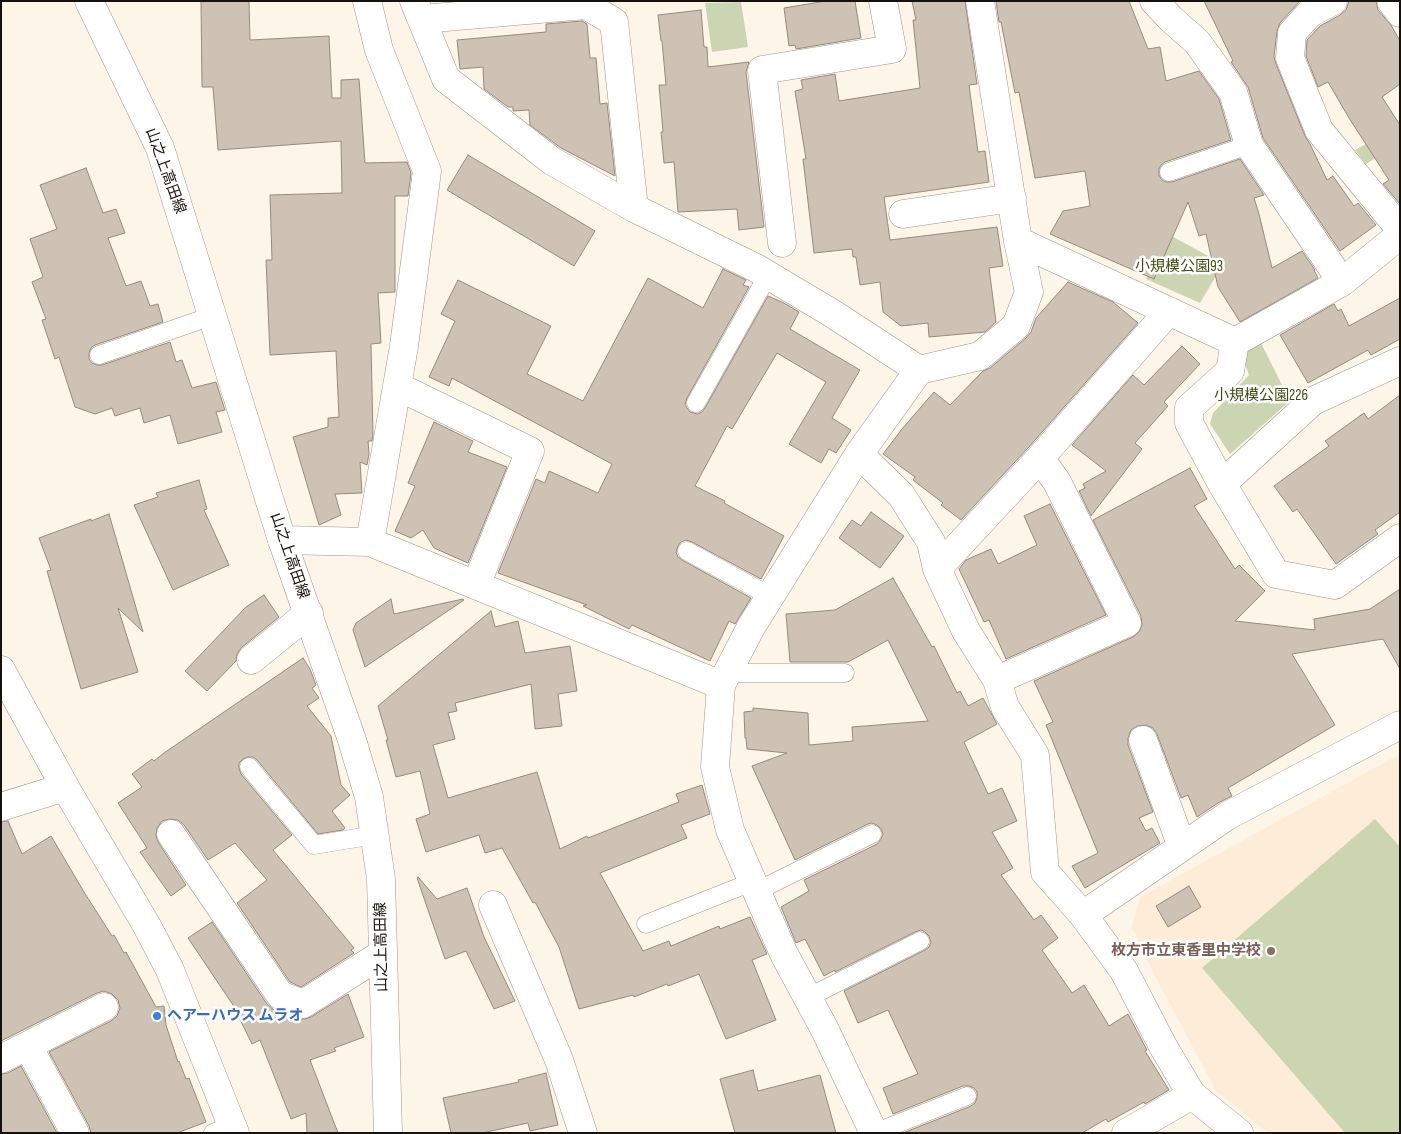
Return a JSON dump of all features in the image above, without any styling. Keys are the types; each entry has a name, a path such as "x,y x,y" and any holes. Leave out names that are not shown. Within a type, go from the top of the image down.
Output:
{"street":[{"name":"山之上高田線","path":"89,1 160,148 282,540 352,740 369,797 381,879 388,1133"},
{"path":"367,1 379,50 427,171 405,337 370,542"},
{"path":"782,243 762,70 892,50 882,1"},
{"path":"874,1133 824,1028 784,954 754,886 730,830 715,767 724,679 751,627 859,454 919,370 980,356 1016,326 1029,292 1018,241 980,1"},
{"path":"1154,1 1197,42 1233,92 1249,145 1342,282"},
{"path":"1333,1 1310,13 1292,33 1290,58 1319,130 1400,229"},
{"path":"1392,1 1400,13"},
{"path":"634,208 614,22 586,5 418,10 446,79 552,161 634,208 768,275 830,312 919,370"},
{"path":"903,214 1012,198"},
{"path":"1235,342 1342,282 1400,235"},
{"path":"1018,241 1235,342"},
{"path":"937,569 1040,458 1169,311"},
{"path":"1235,342 1230,372 1188,408 1190,423 1222,484 1276,574 1335,585 1400,538"},
{"path":"1222,484 1313,401 1400,361"},
{"path":"397,386 530,451 476,585"},
{"path":"859,454 901,495 931,542 937,569 966,631 997,680 1005,707 1036,755 1045,872 1083,915 1124,971 1164,1048 1192,1095 1239,1133"},
{"path":"997,680 1127,624 1057,482 1040,458"},
{"path":"282,540 370,542 476,585 724,679"},
{"path":"251,660 309,614"},
{"path":"1,670 65,787 147,926 170,970 227,1130"},
{"path":"1083,915 1227,816 1400,725"},
{"path":"1143,740 1182,847"},
{"path":"1,807 65,787"},
{"path":"171,834 280,996 303,1004 382,954"},
{"path":"493,904 560,1060 583,1133"},
{"path":"1,1059 104,1007"},
{"path":"28,1046 75,1133"},
{"path":"1126,1133 1192,1095"}],"lane":[{"path":"1169,172 1249,145"},
{"path":"696,403 768,275"},
{"path":"99,355 212,316"},
{"path":"687,551 770,596"},
{"path":"724,679 845,673"},
{"path":"249,767 314,844 375,835"},
{"path":"646,924 754,886 872,834"},
{"path":"808,998 920,941"},
{"path":"874,1133 968,1096"}],"shaded area":[{"name":"枚方市立東香里中学校","path":"1400,754 1400,1133 1268,1133 1216,1091 1154,974 1132,927 1140,897"}],"green space":[{"path":"741,2 748,47 712,52 705,3"},
{"path":"1400,125 1400,142 1366,164 1355,150"},
{"name":"小規模公園93","path":"1166,233 1223,264 1200,303 1146,279"},
{"name":"小規模公園226","path":"1261,343 1290,401 1230,454 1210,424 1213,413 1249,375 1241,353"},
{"path":"1375,819 1400,847 1400,1133 1345,1133 1202,968"}],"building":[{"path":"201,1 249,1 250,40 329,36 332,98 341,98 341,80 359,79 365,163 407,162 411,173 408,196 395,196 395,292 378,293 381,343 371,344 373,435 372,441 368,441 369,454 367,465 360,462 362,493 335,494 341,515 319,525 293,437 328,427 328,418 339,417 336,351 270,355 266,260 272,260 270,195 342,193 341,141 218,150 213,87 202,87"},
{"path":"826,1 855,1 861,38 796,49 795,45 789,46 784,8"},
{"path":"912,1 965,1 977,84 969,85 978,152 985,151 989,182 884,197 890,240 997,227 1003,266 989,268 996,322 985,332 929,337 928,323 901,326 883,312 880,282 860,285 856,257 853,257 852,249 814,253 803,159 806,159 795,91 803,89 801,80 835,74 839,101 920,88 913,20 916,20"},
{"path":"996,1 1129,1 1148,49 1160,47 1166,81 1199,71 1219,99 1231,140 1165,162 1159,169 1159,175 1162,180 1172,182 1240,159 1264,195 1254,198 1272,268 1302,251 1318,278 1240,322 1218,287 1206,234 1199,236 1188,202 1154,279 1050,234 1063,211 1090,206 1085,171 1035,178 1019,92 1015,93"},
{"path":"1204,1 1300,1 1280,23 1277,31 1274,57 1276,64 1305,136 1327,180 1333,176 1354,206 1358,203 1376,225 1340,251 1263,138 1248,87 1231,62 1233,61"},
{"path":"1349,1 1376,1 1378,10 1391,25 1400,41 1400,84 1382,97 1400,125 1400,204 1383,184 1389,180 1328,82 1318,87 1306,56 1307,40 1320,26 1346,10"},
{"path":"701,10 704,47 707,47 708,67 749,62 746,72 764,227 739,230 737,209 678,212 674,162 664,163 659,85 666,85 658,15"},
{"path":"582,21 587,24 590,58 596,58 600,104 607,103 615,176 561,148 530,125 529,110 513,111 513,107 508,107 484,89 483,67 460,69 457,40 546,32 546,24"},
{"path":"468,155 595,231 574,266 447,190"},
{"path":"86,168 103,213 116,209 125,233 108,238 126,286 141,281 150,306 158,304 163,322 95,345 91,348 89,359 92,363 102,365 170,342 176,362 182,360 192,388 216,382 225,410 216,412 222,432 178,444 170,415 144,423 140,408 115,416 112,408 95,414 75,407 59,357 55,359 42,320 46,319 32,282 43,277 30,239 57,229 40,185"},
{"path":"723,269 746,280 743,285 749,287 687,398 685,404 690,412 697,414 705,408 768,296 799,312 790,329 860,370 832,418 851,430 836,453 829,449 821,463 789,444 826,382 777,353 732,429 727,426 695,486 725,501 724,503 784,536 761,579 692,542 686,540 678,546 676,552 682,560 751,598 735,624 729,621 710,661 632,625 629,629 583,606 587,605 498,573 536,479 545,483 549,471 598,493 612,464 452,378 449,386 429,377 455,321 441,314 458,280 551,326 527,374 583,401 648,278 703,308"},
{"path":"1068,282 1113,302 1138,323 1028,448 961,520 941,505 943,503 913,480 915,477 883,454 934,392 950,405 983,371 990,368 1026,338 1031,332 1036,318"},
{"path":"1400,298 1400,339 1371,355 1368,350 1308,383 1280,335 1334,304 1338,311 1341,309 1349,326"},
{"path":"1182,346 1200,364 1164,402 1168,406 1135,443 1142,449 1091,516 1079,491 1085,488 1083,484 1106,471 1072,445 1133,375 1144,385"},
{"path":"1400,395 1400,512 1375,530 1378,534 1336,564 1297,509 1293,512 1274,486 1329,446 1325,441 1364,413 1368,419"},
{"path":"434,422 473,441 468,452 507,467 468,563 434,548 423,530 411,538 395,531 415,486 408,483"},
{"path":"1190,468 1207,499 1194,506 1235,569 1239,565 1265,591 1235,621 1315,630 1314,619 1370,609 1400,589 1400,669 1383,639 1292,654 1335,725 1228,788 1232,796 1197,817 1188,795 1181,798 1153,728 1146,725 1137,726 1131,730 1128,745 1153,812 1139,818 1146,831 1152,828 1160,843 1085,888 1072,866 1098,853 1046,725 1053,722 1034,681 1133,637 1139,632 1142,625 1141,616 1093,520"},
{"path":"199,480 207,509 204,510 229,565 173,590 134,505 158,497 156,493"},
{"path":"1050,504 1106,615 1006,659 989,620 984,622 959,569 966,560 991,549 998,564 1037,545 1024,516"},
{"path":"871,512 904,536 880,568 839,538 852,520 861,526"},
{"path":"109,514 143,632 118,608 138,672 81,689 47,571 51,570 39,538"},
{"path":"893,578 932,647 934,646 957,693 960,691 968,706 983,698 997,724 964,742 988,794 1002,788 1017,821 992,832 1013,868 1001,875 1034,920 1041,915 1058,938 1042,950 1072,993 1084,985 1109,1026 1128,1014 1147,1050 1145,1051 1169,1090 1108,1122 1106,1119 1082,1133 903,1133 971,1106 975,1103 977,1092 974,1088 963,1086 893,1114 883,1088 918,1074 888,1010 858,1023 844,991 925,950 931,942 929,936 921,930 915,932 824,976 805,939 796,943 781,907 809,891 804,880 877,844 883,834 877,825 868,824 795,860 752,766 787,753 747,749 744,712 753,711 753,708 808,713 809,745 853,741 852,727 928,721 888,640 848,662 790,662 786,614 835,610"},
{"path":"264,595 279,617 241,648 237,654 236,661 207,691 185,671 246,607"},
{"path":"391,599 394,614 464,600 365,667 353,630 356,623"},
{"path":"491,611 495,627 518,621 525,653 570,646 577,691 558,694 562,726 535,729 531,684 455,703 457,711 448,713 455,739 433,745 448,798 537,772 560,849 587,836 588,838 679,802 676,794 702,785 710,814 681,825 687,838 600,873 643,951 669,941 671,946 719,926 720,929 750,917 767,954 752,960 776,1020 726,1039 699,974 634,997 633,995 579,1009 559,947 535,902 533,903 502,848 485,853 479,835 426,852 416,819 430,814 420,771 396,777 378,706"},
{"path":"303,658 310,669 316,685 312,688 319,698 307,706 331,736 341,785 350,795 332,811 345,828 343,830 318,834 257,760 253,757 248,757 239,763 241,774 292,835 273,850 354,948 351,950 354,953 301,987 290,982 237,903 267,880 235,843 208,860 184,825 178,820 169,819 162,821 157,828 156,836 158,842 186,885 171,896 140,852 147,848 118,803 142,787 132,774 152,759 154,761"},
{"path":"8,821 22,854 51,836 112,936 114,935 124,953 126,952 156,1007 164,1006 166,1025 178,1062 186,1079 189,1078 206,1122 177,1133 91,1133 49,1052 111,1021 117,1016 120,1008 118,1000 112,994 104,991 97,993 1,1041 1,822"},
{"path":"418,877 437,899 467,888 484,937 515,1001 494,1009 466,951 445,959"},
{"path":"1189,886 1201,907 1168,927 1156,906"},
{"path":"212,922 267,1004 274,1010 297,1019 305,1019 348,994 364,1037 334,1048 336,1051 310,1060 338,1133 307,1133 306,1113 291,1119 260,1040 252,1044 233,1005 188,938"},
{"path":"21,1066 57,1133 1,1133 1,1074 8,1073"},
{"path":"753,1070 758,1091 820,1075 836,1133 735,1133 720,1079"},
{"path":"546,1073 558,1125 530,1131 528,1123 482,1133 451,1133 443,1098 519,1082 518,1080"}],"place":[{"name":"枚方市立東香里中学校","path":"1271,951"},
{"name":"ヘアーハウス ムラオ","path":"157,1016"}]}
